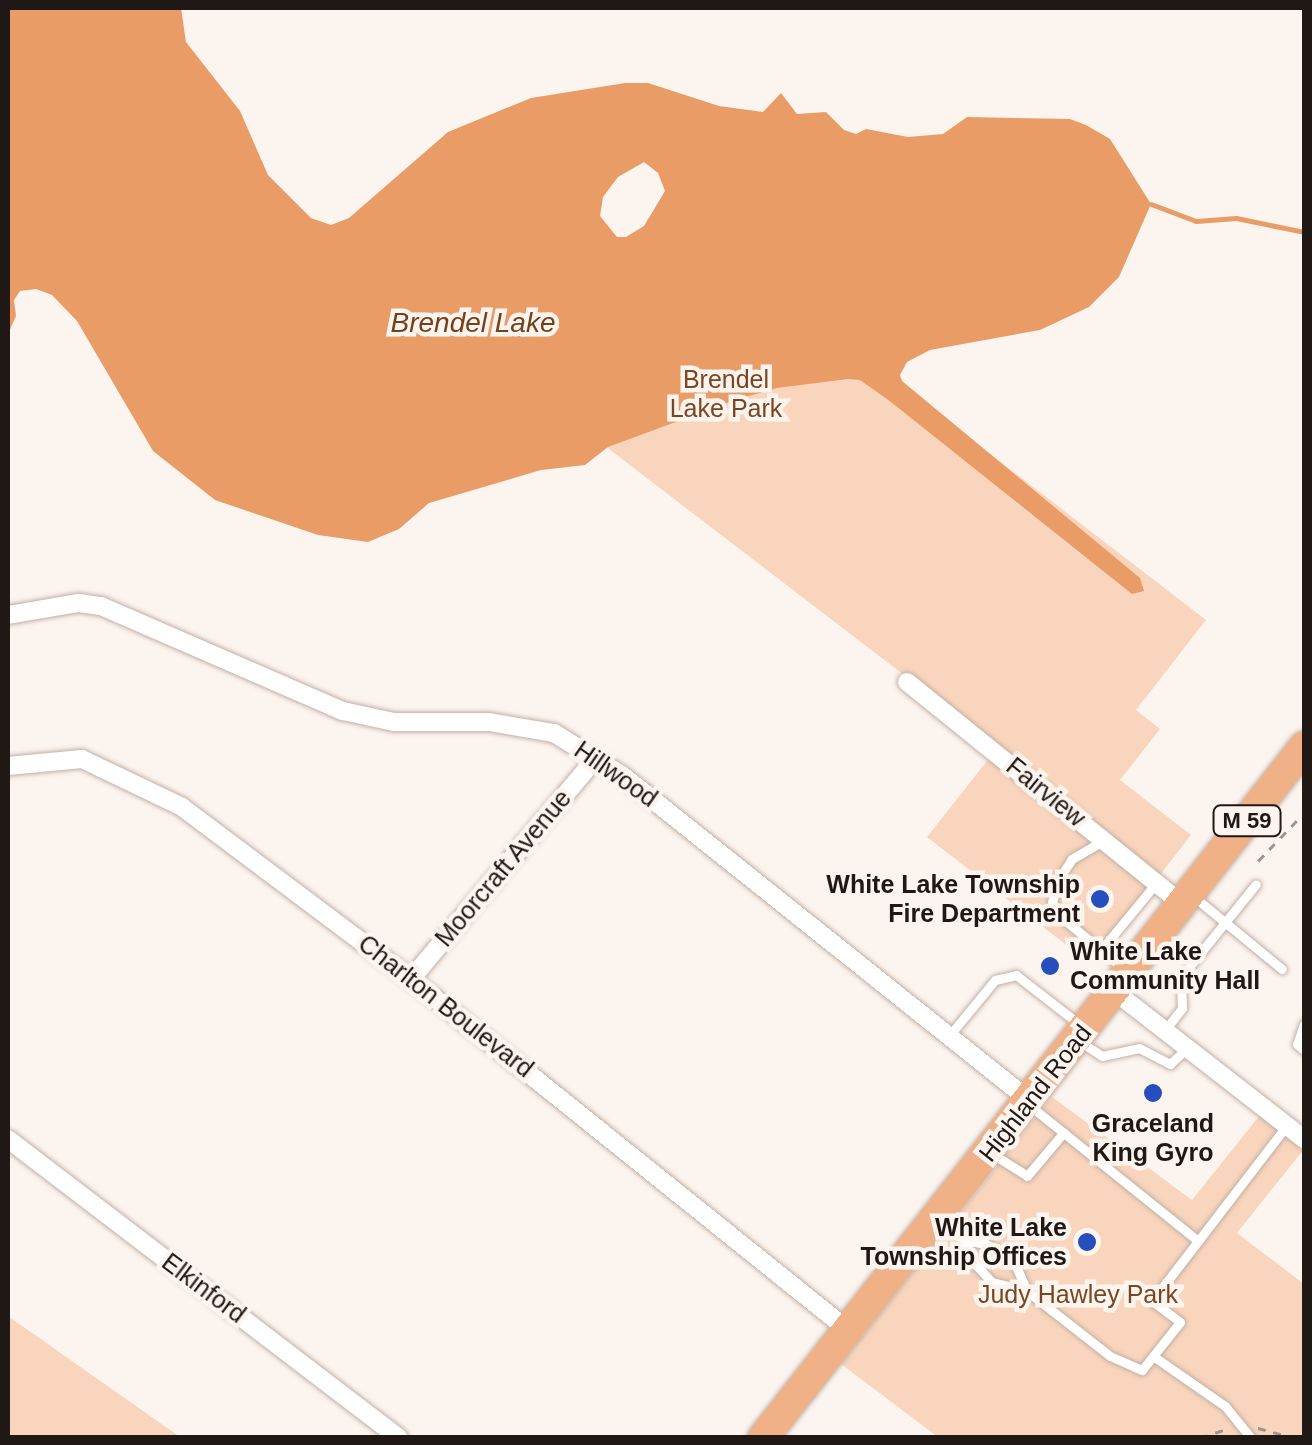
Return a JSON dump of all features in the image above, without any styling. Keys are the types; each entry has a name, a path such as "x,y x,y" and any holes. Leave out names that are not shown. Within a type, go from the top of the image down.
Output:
{"highway":[{"name":"Highland Road","path":"764,1437 1303,754"}],"street":[{"name":"Hillwood","path":"8,615 80,604 101,606 342,711 394,722 522,725 554,733 596,758 1028,1101"},
{"name":"Fairview","path":"907,682 1156,883 1186,899"},
{"name":"Moorcraft Avenue","path":"411,979 596,758"},
{"name":"Charlton Boulevard","path":"8,766 82,759 131,780 235,844 411,979 848,1330"},
{"path":"1122,982 1165,1030 1304,1139"},
{"name":"Elkinford","path":"8,1139 399,1438"}],"lane":[{"path":"1103,839 1078,852 1052,895 1061,917 1102,950 1122,982"},
{"path":"1102,950 1156,883"},
{"path":"1165,1030 1182,1008 1182,978 1256,884"},
{"path":"1186,899 1225,922 1282,969"},
{"path":"949,1036 995,980 1016,975 1102,1056 1139,1048 1170,1064 1187,1048"},
{"path":"1304,1024 1297,1044 1304,1050"},
{"path":"1028,1101 1198,1240"},
{"path":"964,1240 976,1266 992,1282 1027,1291 1110,1356 1142,1370 1180,1322 1152,1301 1286,1125"},
{"path":"989,1151 1027,1176 1064,1132"},
{"path":"936,1219 964,1240 986,1244 1013,1260 1027,1291"},
{"path":"1152,1356 1224,1406 1252,1438"}],"path":[{"path":"1258,861 1304,813"}],"green space":[{"name":"Brendel Lake Park","path":"699,230 1206,620 1136,710 1160,729 1120,780 1191,835 1091,964 927,837 998,747 558,410"},
{"name":"Judy Hawley Park","path":"1052,1097 1192,1200 1260,1115 1304,1149 1237,1233 1304,1284 1304,1437 938,1437 841,1364"},
{"path":"8,1316 180,1437 8,1437"}],"water":[{"name":"Brendel Lake","path":"8,8 181,8 186,42 240,111 268,175 311,218 331,225 349,218 448,132 531,98 625,83 648,83 719,106 763,112 781,93 797,114 826,112 844,130 856,134 866,129 908,137 943,134 967,117 1070,119 1110,139 1151,204 1119,277 1089,307 1040,330 930,350 907,362 900,375 902,381 1140,578 1144,591 1132,594 860,380 777,388 738,399 608,447 585,465 541,470 429,503 399,529 368,542 318,535 215,500 153,451 77,321 52,295 36,289 20,291 14,300 16,316 8,334","holes":["644,162 658,173 665,191 644,226 626,237 617,237 600,216 603,197 618,177"]}],"waterway":[{"path":"1151,204 1196,221 1236,218 1304,232"}],"place":[{"name":"White Lake Township Fire Department","path":"1100,899"},
{"name":"White Lake Community Hall","path":"1050,966"},
{"name":"Graceland King Gyro","path":"1153,1093"},
{"name":"White Lake Township Offices","path":"1087,1242"}]}
